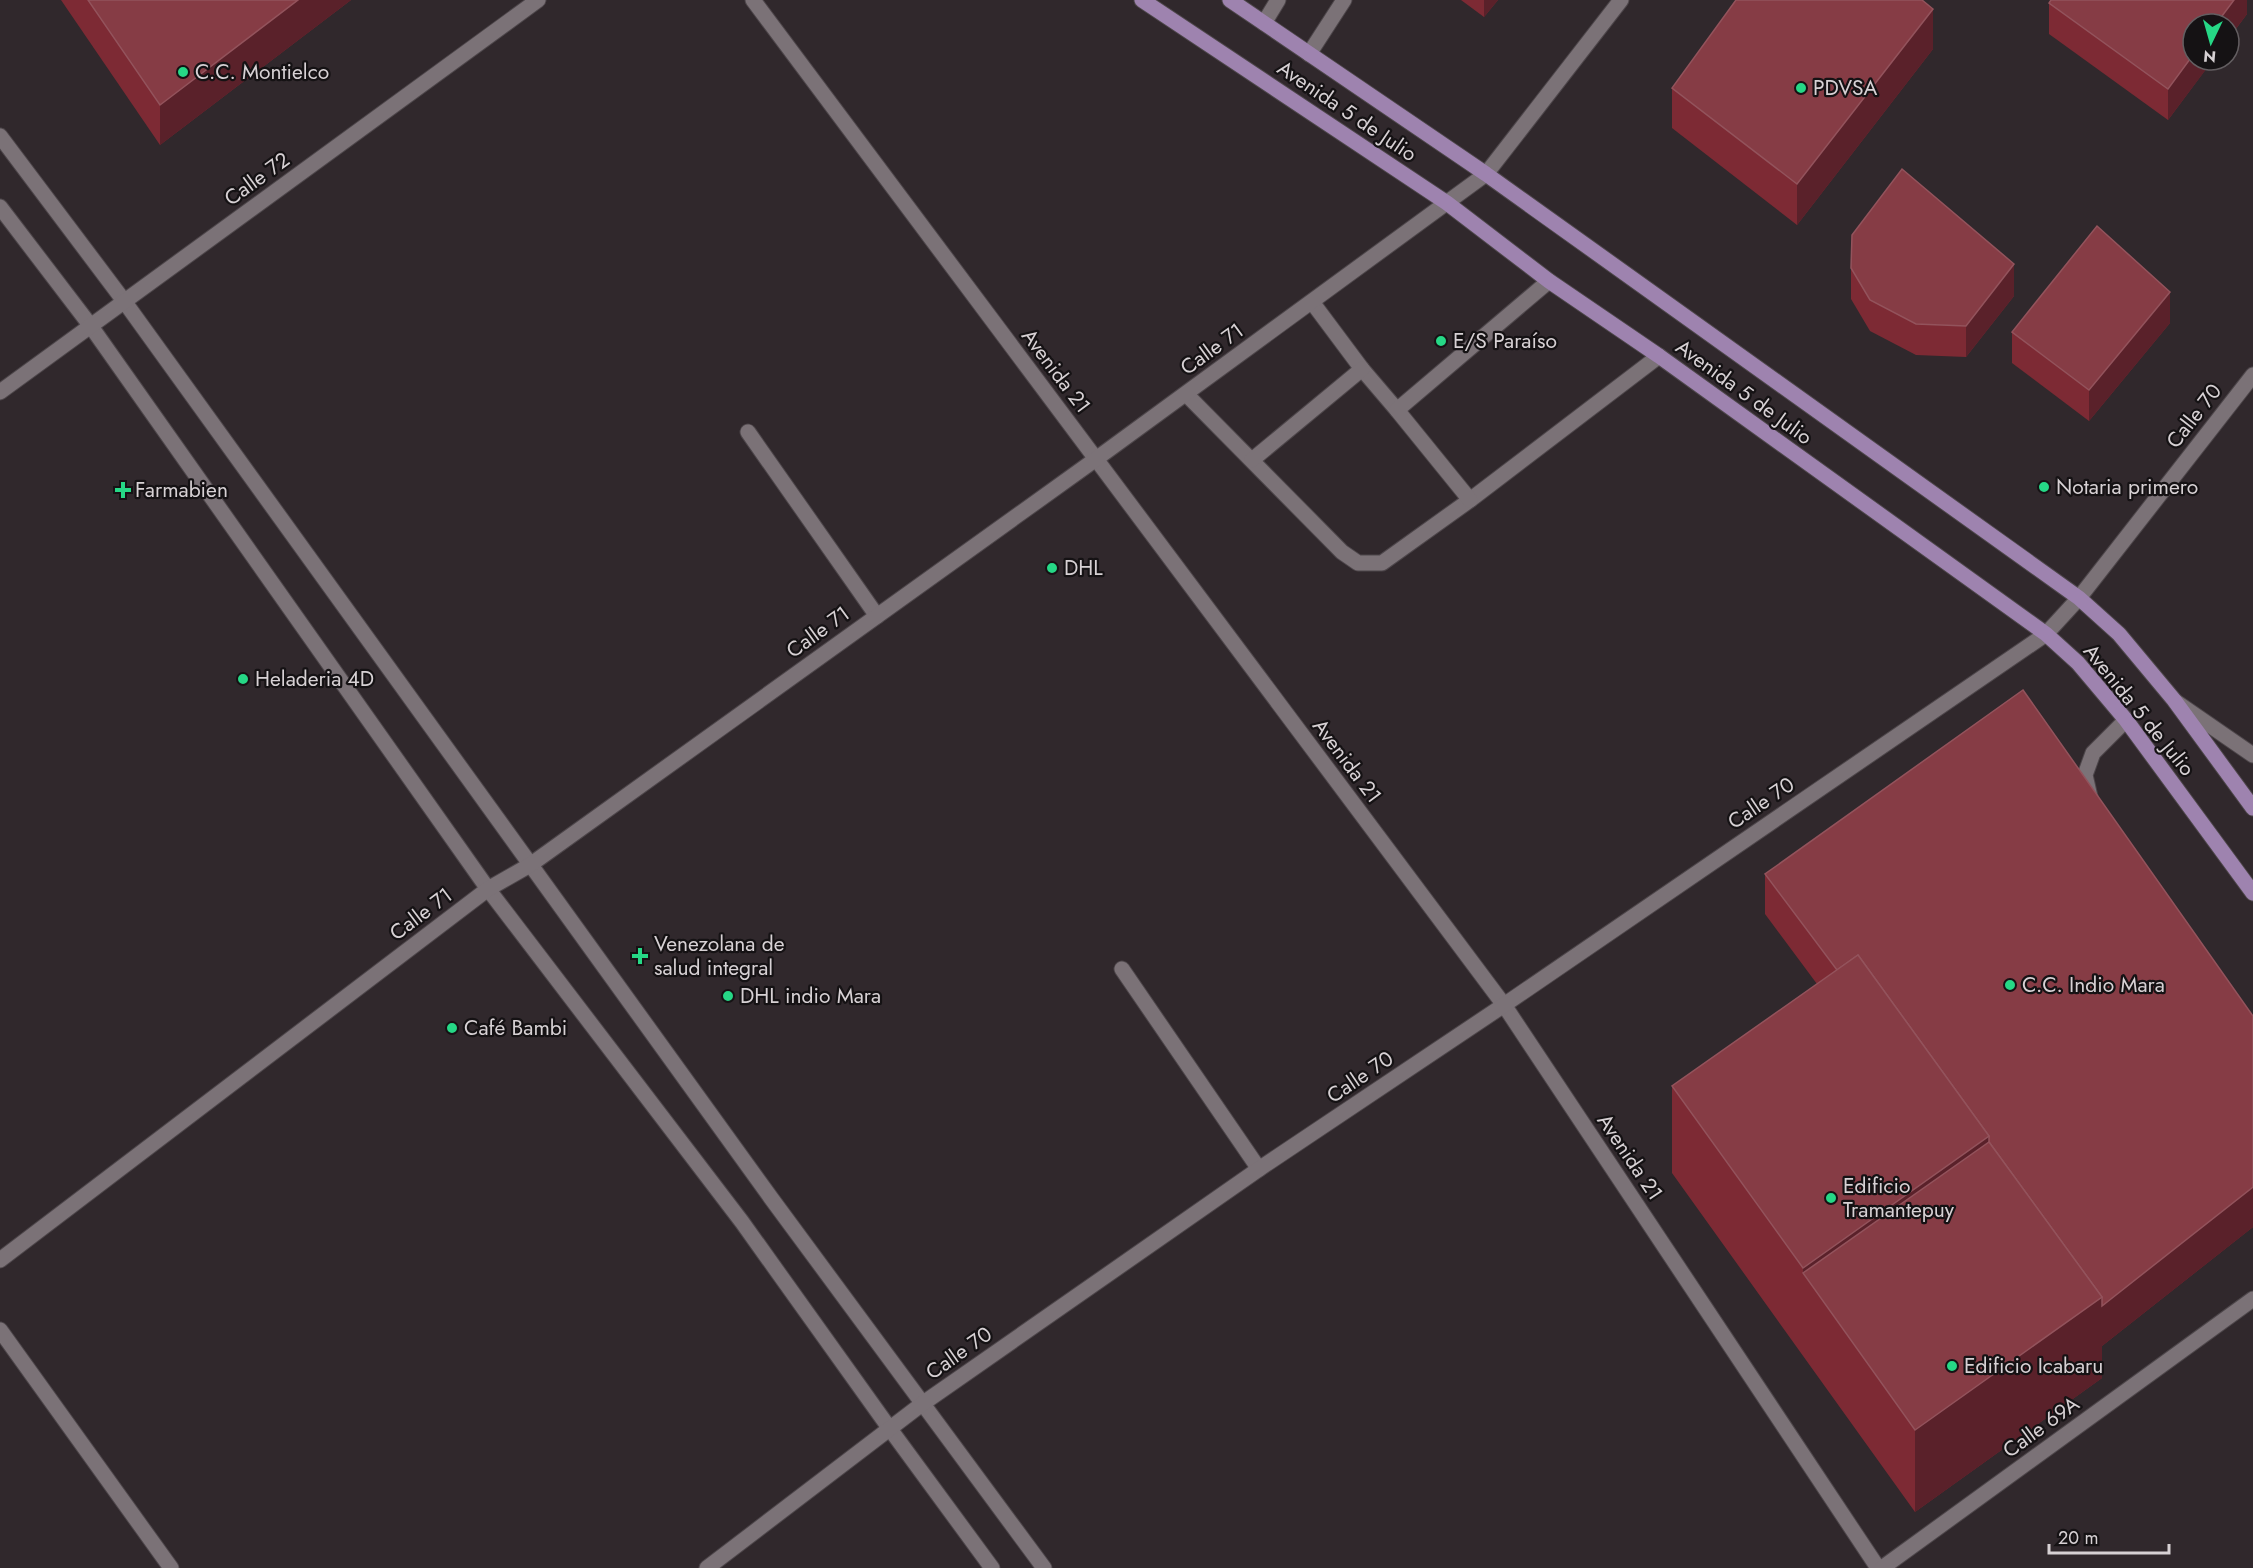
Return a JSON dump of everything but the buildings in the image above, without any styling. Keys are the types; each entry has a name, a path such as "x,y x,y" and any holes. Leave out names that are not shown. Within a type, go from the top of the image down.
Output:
{"main road":[{"name":"Avenida 5 de Julio","path":"1142,0 1447,203 1549,281 1659,356 2046,634 2078,663 2126,720 2253,893"},
{"name":"Avenida 5 de Julio","path":"1230,0 1486,174 2079,598 2119,634 2174,700 2253,808"}],"street":[{"name":"Calle 72","path":"0,392 538,0"},
{"name":"Avenida 21","path":"753,0 1504,1005 1880,1568"},
{"path":"1264,23 1278,0"},
{"path":"1309,54 1344,0"},
{"name":"Calle 71","path":"0,1260 488,889 530,865 1186,394 1486,174 1621,0"},
{"path":"0,136 124,301 530,865 1044,1568"},
{"path":"0,207 90,325 488,889 742,1222 992,1568"},
{"path":"1397,410 1549,281"},
{"path":"1312,302 1362,369 1470,500"},
{"path":"1186,394 1342,552 1358,563 1382,563 1470,500 1659,356"},
{"path":"1252,460 1362,369"},
{"name":"Calle 70","path":"2079,598 2253,375"},
{"path":"748,432 877,616"},
{"path":"2046,634 2079,598"},
{"name":"Calle 70","path":"707,1568 922,1404 1259,1169 1504,1005 2046,634"},
{"path":"2174,700 2253,755"},
{"path":"2097,807 2090,798 2085,775 2093,753 2126,720"},
{"path":"1122,969 1259,1169"},
{"name":"Calle 69A","path":"1880,1568 2253,1299"},
{"path":"0,1330 171,1568"}],"place":[{"name":"C.C. Montielco","path":"183,72"},
{"name":"PDVSA","path":"1801,88"},
{"name":"E/S Paraíso","path":"1441,341"},
{"name":"Notaria primero","path":"2044,487"},
{"name":"Farmabien","path":"123,490"},
{"name":"DHL","path":"1052,568"},
{"name":"Heladeria 4D","path":"243,679"},
{"name":"Venezolana de salud integral","path":"640,956"},
{"name":"C.C. Indio Mara","path":"2010,985"},
{"name":"DHL indio Mara","path":"728,996"},
{"name":"Café Bambi","path":"452,1028"},
{"name":"Edificio Tramantepuy","path":"1831,1198"},
{"name":"Edificio Icabaru","path":"1952,1366"}]}
